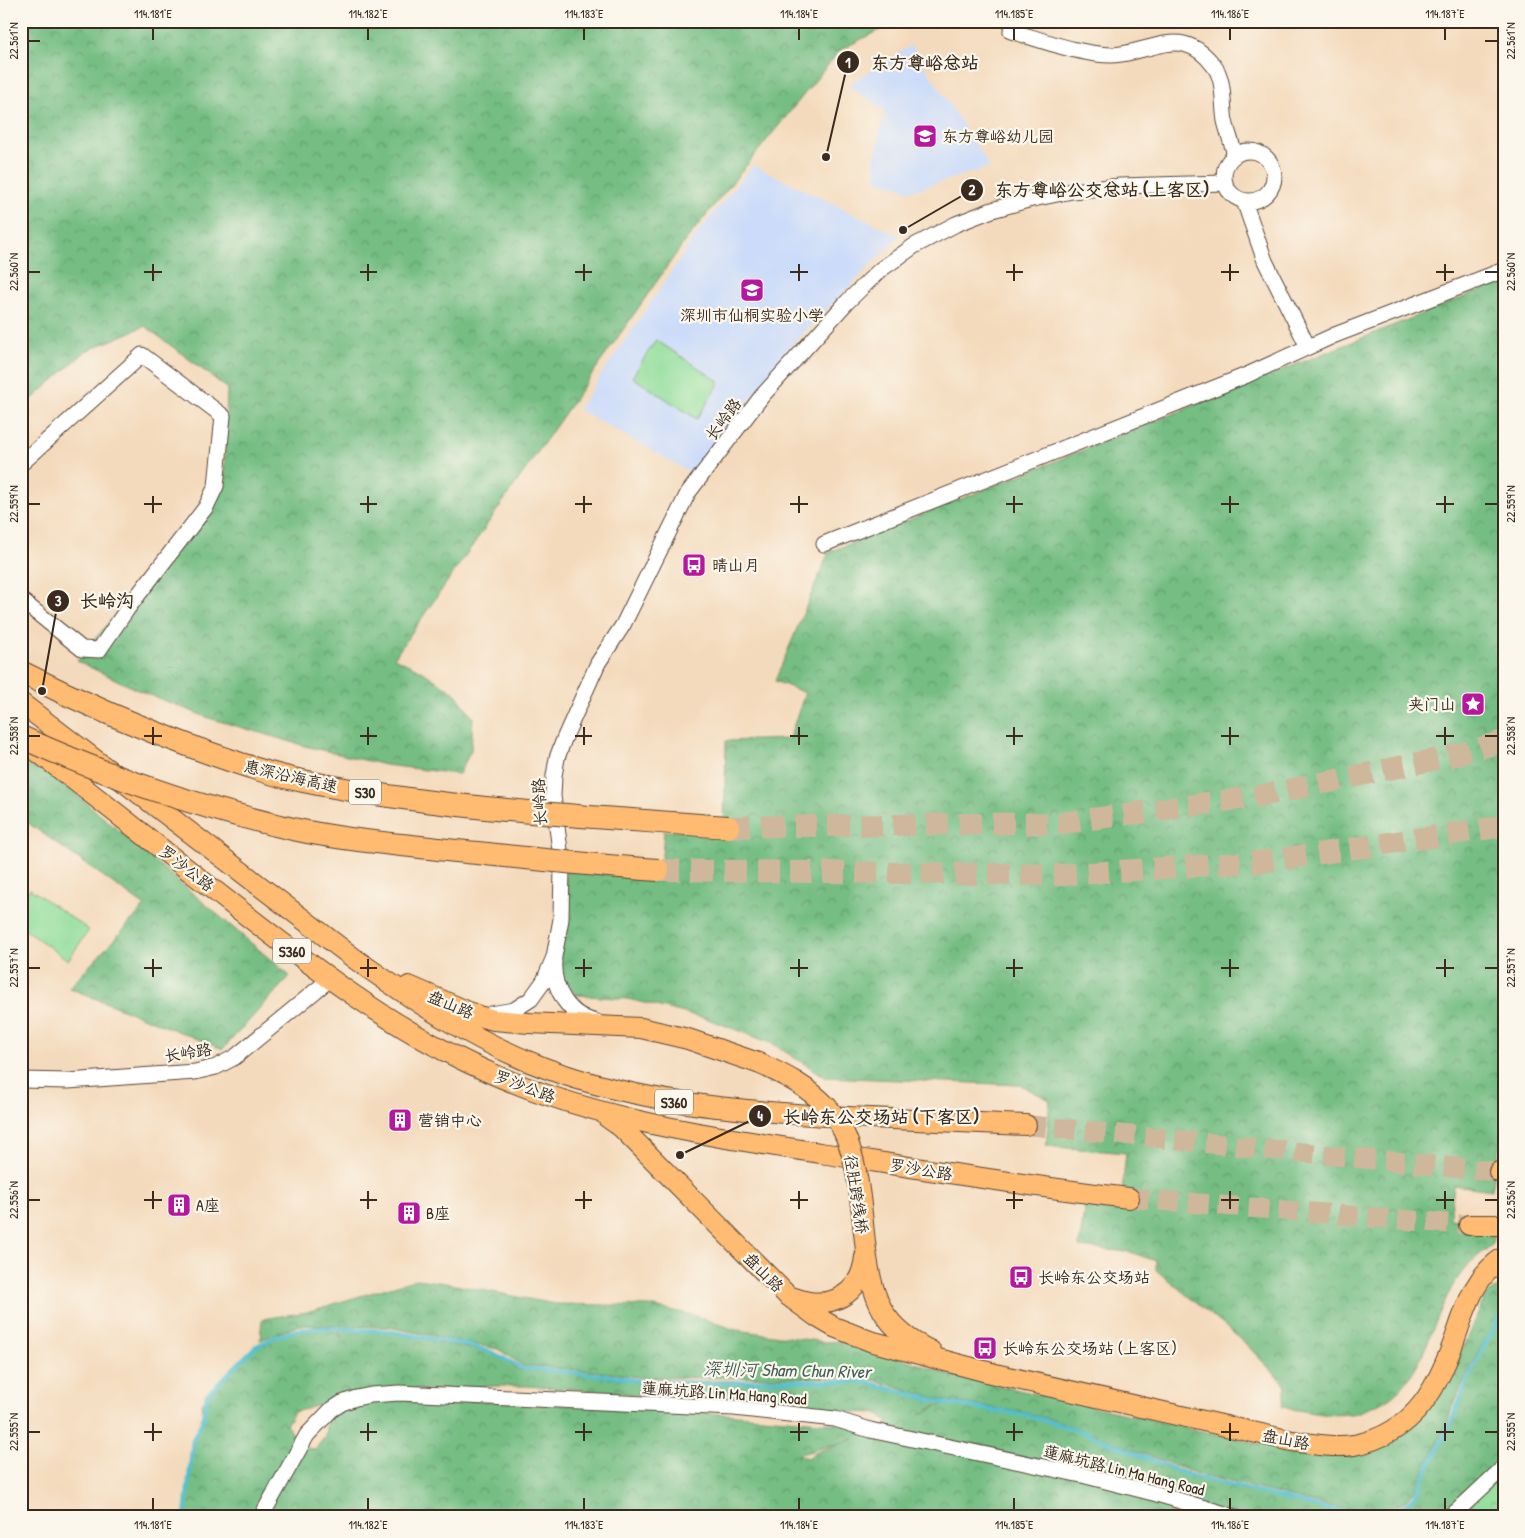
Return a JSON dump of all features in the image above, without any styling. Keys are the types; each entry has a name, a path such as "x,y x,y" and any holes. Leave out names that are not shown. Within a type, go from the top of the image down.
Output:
{"highway":[{"name":"惠深沿海高速","path":"21,672 117,717 178,741 237,763 302,781 389,796 497,809 728,827"},
{"path":"21,738 106,773 163,793 227,813 295,829 374,842 591,866 658,870"}],"main road":[{"name":"罗沙公路","path":"21,703 355,959 427,1009 496,1047 592,1084 692,1105 742,1110 1026,1125"},
{"name":"罗沙公路","path":"21,738 302,959 374,1010 421,1038 471,1064 549,1096 594,1110 631,1120 709,1136 988,1180 1129,1198"},
{"name":"盘山路","path":"355,959 416,989 494,1020 657,1031 721,1049 758,1063"},
{"name":"径肚跨线桥","path":"758,1063 798,1084 814,1095 828,1108 840,1125 850,1148 856,1170 866,1250"},
{"name":"盘山路","path":"594,1110 621,1127 787,1295 817,1317 852,1335 900,1350 973,1368 1292,1441 1323,1446 1352,1445 1377,1438 1400,1425 1422,1406 1446,1364 1470,1296 1481,1276 1504,1257"},
{"path":"1469,1225 1504,1225"},
{"name":"盘山路","path":"866,1250 870,1277 877,1301 884,1314 894,1326 909,1339 925,1348 973,1368"},
{"path":"787,1295 803,1301 816,1303 837,1300 854,1287 860,1279 866,1250"}],"street":[{"path":"1011,32 1090,53 1112,55 1132,53 1167,44 1182,44 1199,50 1220,75 1225,121 1235,155"},
{"path":"1243,151 1252,151 1262,154 1268,159 1275,175 1270,191 1262,198 1255,201 1244,201 1236,198 1229,192 1224,183 1223,173 1235,155 1243,151"},
{"name":"长岭路","path":"629,1028 592,1021 578,1014 567,1005 557,987 554,958 560,924 562,866 553,786 555,767 560,748 598,663 623,625 688,493 762,396 847,302 880,270 914,246 956,224 992,210 1072,191 1120,186 1224,183"},
{"path":"1244,201 1265,261 1308,347"},
{"path":"824,544 1248,375 1335,335 1504,270"},
{"path":"21,464 142,356 223,416 216,486 206,507 128,608 99,650 82,649 21,600"},
{"name":"长岭路","path":"468,1011 504,1013 523,1006 538,991 554,958"},
{"name":"长岭路","path":"21,1080 68,1081 195,1072 216,1067 235,1057 330,978"},
{"name":"蓮麻坑路 Lin Ma Hang Road","path":"261,1517 307,1435 331,1410 342,1403 356,1398 399,1393 734,1408 835,1419 870,1430 1086,1476 1235,1517"},
{"path":"1448,1517 1504,1467"}],"shaded area":[{"name":"东方尊峪幼儿园","path":"911,45 990,167 911,191 877,180 874,162 885,111 848,85"},
{"name":"深圳市仙桐实验小学","path":"753,165 899,236 793,344 693,474 578,409 701,228"}],"green space":[{"path":"21,21 897,21 840,50 685,241 394,658 420,670 456,694 473,718 471,750 459,774 385,765 305,746 209,718 140,691 77,661 224,482 227,388 145,326 86,351 21,409"},
{"path":"1504,281 1504,1142 1500,1142 1492,1190 1454,1185 1450,1219 1496,1224 1493,1244 1479,1255 1462,1273 1447,1296 1413,1372 1400,1388 1385,1401 1357,1413 1341,1415 1282,1407 1286,1386 1243,1341 1156,1270 1156,1261 1130,1252 1079,1247 1087,1190 1122,1193 1126,1153 1046,1146 1050,1100 1020,1085 825,1077 773,1044 708,1019 628,999 577,995 560,981 557,965 566,870 660,880 664,831 724,832 726,741 789,739 805,693 775,681 829,552"},
{"path":"656,340 720,382 697,419 632,377"},
{"path":"21,763 51,773 290,976 223,1049 69,988 145,906 21,818"},
{"path":"30,889 89,930 68,960 21,927 21,901"},
{"path":"417,1279 555,1304 649,1306 693,1315 736,1330 825,1342 852,1341 947,1374 1313,1456 1337,1457 1367,1452 1387,1446 1413,1427 1460,1354 1485,1297 1504,1282 1504,1312 1497,1319 1471,1365 1447,1424 1415,1489 1405,1501 1393,1508 1381,1512 1366,1513 1354,1509 1328,1506 1195,1473 1055,1420 1026,1413 942,1400 867,1378 644,1378 524,1366 498,1349 389,1327 300,1325 260,1340 262,1319 307,1312"},
{"path":"1504,1313 1504,1517 186,1517 193,1440 204,1417 201,1405 212,1389 255,1347 298,1330 334,1329 342,1338 337,1329 383,1331 493,1353 519,1370 535,1369 643,1382 774,1380 865,1382 940,1403 920,1415 944,1403 1025,1415 1081,1431 1201,1478 1327,1509 1367,1516 1382,1514 1397,1510 1407,1504 1417,1492 1474,1366 1498,1319","holes":["483,1386 527,1386 615,1392 652,1397 717,1397 834,1411 874,1413 889,1421 885,1429 824,1422 702,1413 396,1397 399,1393","320,1405 327,1415 325,1437 315,1449 304,1448 286,1425 294,1412","854,1439 817,1452 807,1458 797,1455"]},
{"path":"1504,1474 1504,1517 1456,1517"}],"waterway":[{"name":"深圳河 Sham Chun River","path":"185,1517 193,1440 204,1417 207,1395 255,1347 275,1337 298,1330 324,1328 386,1331 467,1345 493,1353 524,1369 619,1377 643,1382 729,1383 770,1380 865,1382 944,1403 1025,1415 1055,1423 1086,1433 1188,1475 1327,1509 1367,1516 1380,1515 1407,1504 1415,1495 1450,1425 1470,1374 1498,1319 1504,1313"}],"tunnel":[{"path":"728,827 1063,823 1260,796 1457,755 1504,741"},
{"path":"658,870 1061,875 1269,861 1504,826"},
{"path":"1026,1125 1499,1172"},
{"path":"1129,1198 1469,1225"}],"place":[{"name":"东方尊峪幼儿园","path":"925,136"},
{"name":"东方尊峪总站","path":"826,157"},
{"name":"东方尊峪公交总站 (上客区)","path":"903,230"},
{"name":"深圳市仙桐实验小学","path":"752,290"},
{"name":"晴山月","path":"694,565"},
{"name":"长岭沟","path":"42,691"},
{"name":"夹门山","path":"1473,704"},
{"name":"营销中心","path":"400,1120"},
{"name":"长岭东公交场站 (下客区)","path":"680,1155"},
{"name":"A座","path":"179,1205"},
{"name":"B座","path":"409,1213"},
{"name":"长岭东公交场站","path":"1021,1277"},
{"name":"长岭东公交场站 (上客区)","path":"985,1348"}]}
